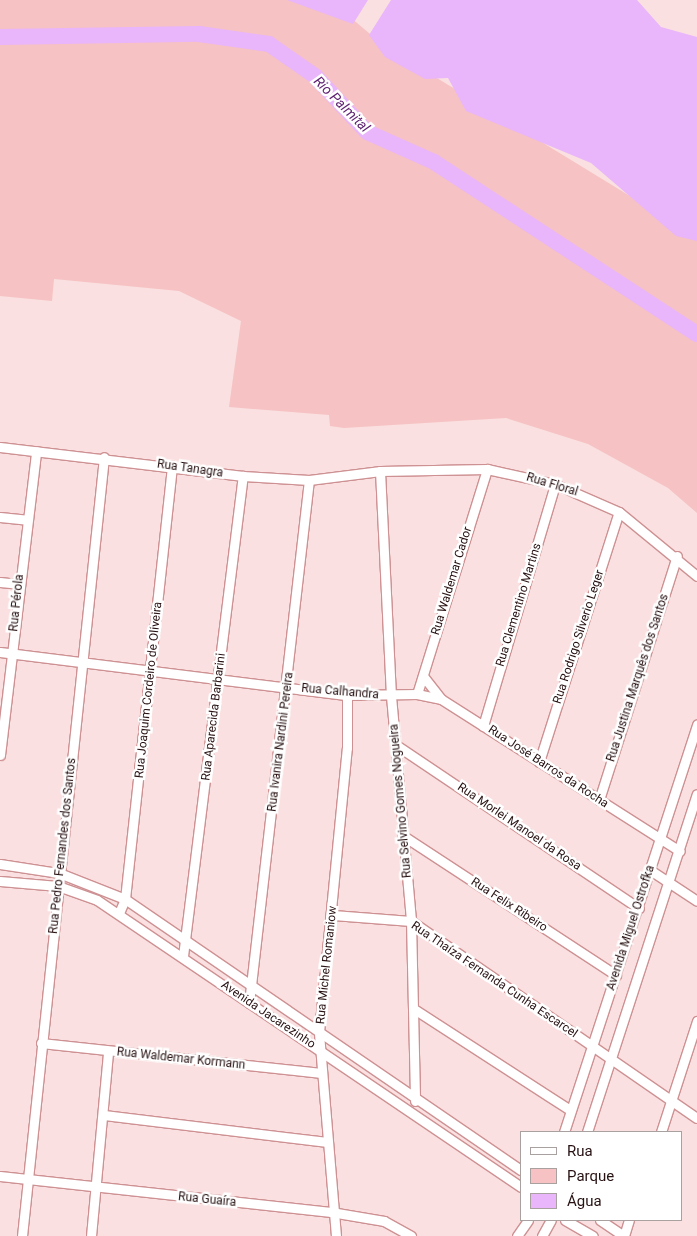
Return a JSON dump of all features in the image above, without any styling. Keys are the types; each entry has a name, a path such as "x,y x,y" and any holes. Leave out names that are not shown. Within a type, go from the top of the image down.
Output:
{"street":[{"name":"Rua Tanagra","path":"0,447 104,457 242,476 309,480 380,471"},
{"name":"Rua Pérola","path":"0,755 2,721 12,653 18,584 36,451"},
{"name":"Rua Pedro Fernandes dos Santos","path":"22,1236 104,457"},
{"name":"Rua Joaquim Cordeiro de Oliveira","path":"119,913 125,899 172,466"},
{"name":"Rua Floral","path":"380,471 487,469 555,484 619,512 676,556 697,576"},
{"name":"Rua Waldemar Cador","path":"417,694 487,469"},
{"name":"Rua Selvino Gomes Nogueira","path":"380,471 391,696 399,747 402,835 411,921 415,1101"},
{"name":"Rua Aparecida Barbarini","path":"183,956 188,942 242,476"},
{"name":"Rua Ivanira Nardini Pereira","path":"249,1003 288,688 309,480"},
{"name":"Rua Clementino Martins","path":"483,726 555,484"},
{"name":"Rua Rodrigo Silverio Leger","path":"539,762 619,512"},
{"path":"0,517 27,520"},
{"name":"Rua Justina Marquês dos Santos","path":"599,800 676,556"},
{"path":"0,582 18,584"},
{"name":"Rua Calhandra","path":"0,652 347,695 391,696 417,694 442,699"},
{"name":"Rua José Barros da Rocha","path":"423,676 442,699 680,851"},
{"name":"Rua Michel Romaniow","path":"336,1236 331,1212 319,1032 333,915 348,748 347,695"},
{"name":"Avenida Miguel Ostrofka","path":"564,1131 616,974 640,908 650,870 697,724"},
{"name":"Rua Morlei Manoel da Rosa","path":"399,747 640,908"},
{"name":"Avenida Miguel Ostrofka","path":"587,1131 670,883 697,794"},
{"name":"Rua Felix Ribeiro","path":"402,835 616,974"},
{"name":"Avenida Jacarezinho","path":"0,864 59,873 125,899 319,1032 415,1101 520,1169"},
{"path":"650,870 697,901"},
{"name":"Avenida Jacarezinho","path":"0,881 58,886 87,895 119,913 520,1186"},
{"name":"Rua Thaíza Fernanda Cunha Escarcel","path":"333,915 411,921 671,1102 697,1118"},
{"path":"414,1009 570,1110"},
{"path":"660,1131 697,1021"},
{"name":"Rua Waldemar Kormann","path":"41,1043 321,1073"},
{"path":"91,1236 104,1114 108,1051"},
{"path":"104,1114 327,1142"},
{"name":"Rua Guaíra","path":"0,1176 331,1212 384,1221 411,1236"},
{"path":"518,1236 527,1221"},
{"path":"542,1236 550,1221"},
{"path":"567,1221 593,1236"},
{"path":"602,1221 624,1236 629,1221"}],"green space":[{"path":"0,0 330,0 383,45 697,237 697,513 668,488 588,444 506,418 344,428 330,426 329,415 229,407 241,321 179,291 54,279 52,301 0,296"}],"water":[{"path":"287,0 368,0 353,24"},
{"path":"391,0 637,0 661,27 697,37 697,241 676,236 591,163 466,111 448,78 425,79 385,57 369,35"}],"waterway":[{"name":"Rio Palmital","path":"0,37 199,34 269,44 315,76 367,132 434,162 697,334"}]}
